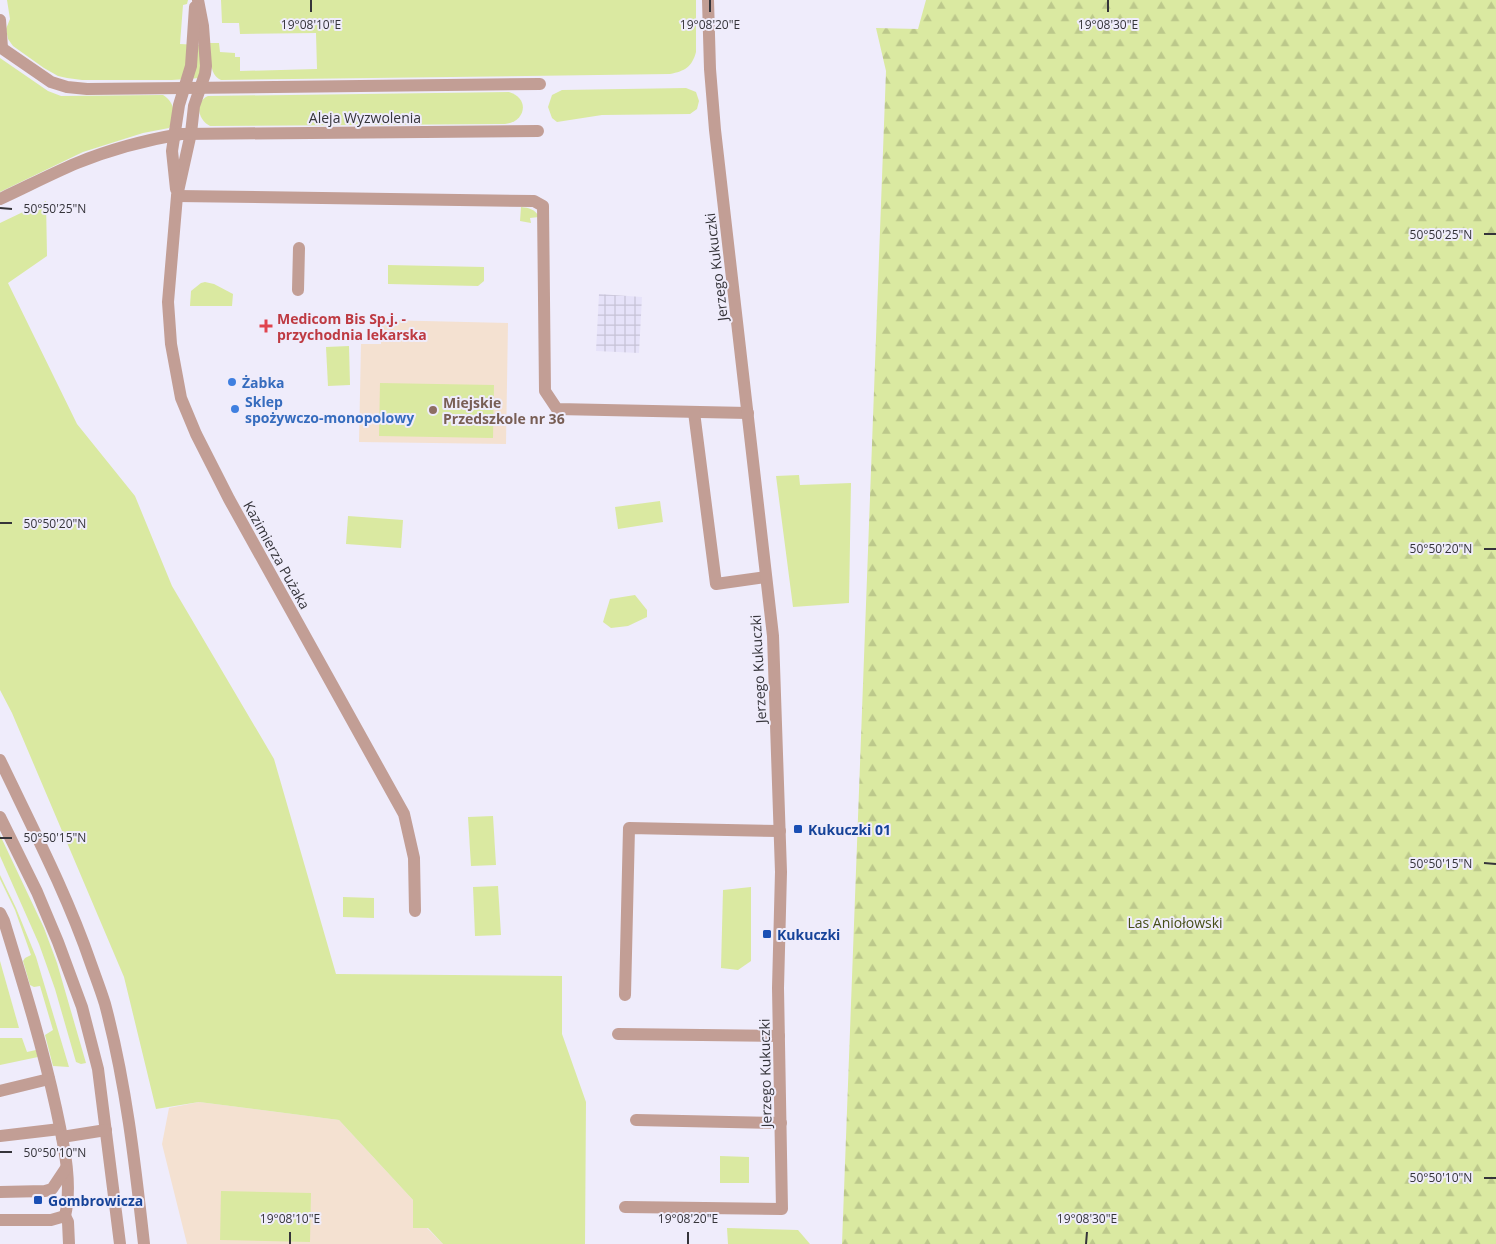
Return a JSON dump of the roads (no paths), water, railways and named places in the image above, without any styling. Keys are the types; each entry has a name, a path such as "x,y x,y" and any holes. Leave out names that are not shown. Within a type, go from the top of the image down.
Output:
{"street":[{"path":"174,135 191,66 197,0"},
{"path":"191,133 194,106 205,74 206,53 197,0"},
{"name":"Jerzego Kukuczki","path":"626,1207 782,1209 778,988 781,872 772,636 715,130 708,0"},
{"path":"0,20 1,48 51,82 68,87 96,89 540,84"},
{"name":"Aleja Wyzwolenia","path":"0,199 100,154 147,140 174,135 191,133 538,131"},
{"name":"Kazimierza Pużaka","path":"191,133 177,196 168,302 171,344 181,398 196,434 229,499 404,814 414,858 415,911"},
{"name":"Kazimierza Pużaka","path":"174,135 172,158 177,196"},
{"path":"177,196 534,201 543,206 545,391 557,409 748,414"},
{"path":"298,290 299,248"},
{"path":"694,412 716,584 766,577"},
{"path":"0,760 59,883 82,938 104,1002 120,1065 131,1129 144,1244"},
{"path":"0,817 40,900 58,942 82,1008 98,1069 120,1244"},
{"path":"626,995 629,828 780,831"},
{"path":"0,913 29,1004 61,1133 66,1168 68,1204 64,1216"},
{"path":"618,1034 779,1036"},
{"path":"0,1091 49,1079"},
{"path":"636,1120 781,1123"},
{"path":"0,1136 106,1130"},
{"path":"0,1192 45,1191 52,1189 66,1168"},
{"path":"0,1220 52,1220 64,1216"},
{"path":"64,1216 68,1222 69,1244"}],"place":[{"name":"Medicom Bis Sp.j. - przychodnia lekarska","path":"266,326"},
{"name":"Żabka","path":"232,382"},
{"name":"Sklep spożywczo-monopolowy","path":"235,409"},
{"name":"Miejskie Przedszkole nr 36","path":"433,410"},
{"name":"Kukuczki 01","path":"798,829"},
{"name":"Kukuczki","path":"767,934"},
{"name":"Gombrowicza","path":"38,1200"}],"park label":[{"name":"Las Aniołowski","path":"1175,922"}]}
